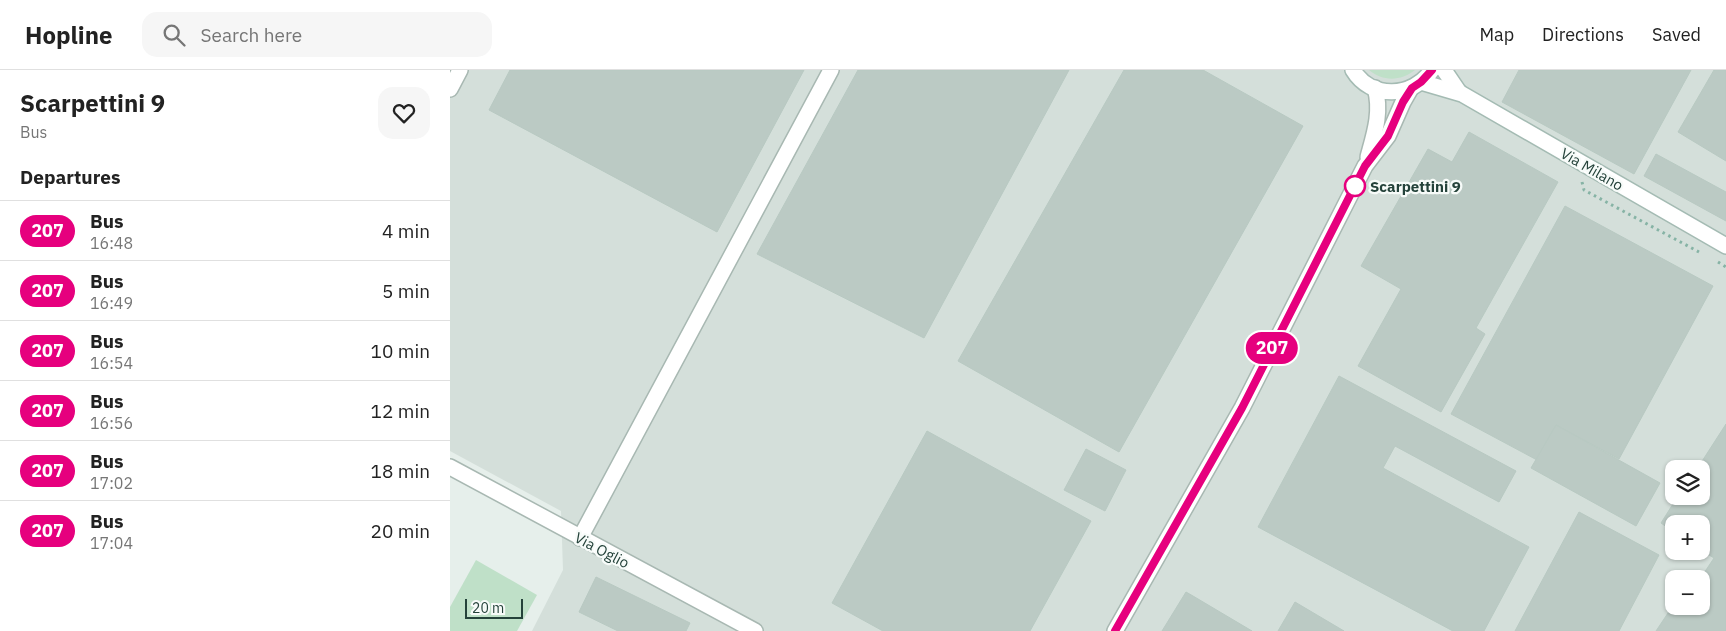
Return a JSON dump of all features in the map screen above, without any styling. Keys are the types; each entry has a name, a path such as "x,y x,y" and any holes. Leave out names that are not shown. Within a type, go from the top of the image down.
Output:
{"street":[{"path":"450,90 460,70"},
{"path":"580,538 832,70"},
{"path":"1353,70 1361,80 1375,88 1397,92 1416,85"},
{"path":"1114,631 1242,408 1365,166 1388,136 1403,102 1416,85 1432,70"},
{"name":"Via Milano","path":"1444,70 1459,92"},
{"name":"Via Milano","path":"1416,85 1459,92 1726,246"},
{"path":"1365,166 1377,120 1378,98 1375,88"},
{"name":"Via Oglio","path":"450,467 750,630"}],"shaded area":[{"path":"450,70 1726,70 1726,631 532,631 563,570 561,511 450,451"}],"green space":[{"path":"1369,70 1415,70 1410,74 1392,79 1380,77"},
{"path":"476,560 537,595 517,631 450,631 450,607"}],"building":[{"path":"510,70 804,70 717,232 489,110"},
{"path":"858,70 1069,70 924,338 757,254"},
{"path":"1124,70 1203,70 1303,126 1119,452 958,361"},
{"path":"1519,70 1691,70 1634,174 1502,102"},
{"path":"1714,70 1726,70 1726,161 1678,132"},
{"path":"1469,132 1558,182 1476,328 1485,334 1441,412 1358,366 1401,289 1361,266 1428,149 1452,162"},
{"path":"1656,154 1726,192 1726,221 1644,176"},
{"path":"1565,206 1713,286 1619,459 1556,425 1537,460 1451,414"},
{"path":"1339,376 1516,471 1499,502 1395,446 1383,468 1529,547 1484,631 1453,631 1258,527"},
{"path":"1726,424 1726,631 1656,631 1667,615 1710,615 1710,570 1706,570 1714,558 1710,556 1710,515 1666,515 1672,505 1710,505 1710,460 1703,460"},
{"path":"1556,425 1660,483 1636,526 1531,468"},
{"path":"927,431 1091,521 1030,631 883,631 832,603"},
{"path":"1086,449 1126,470 1105,511 1064,490"},
{"path":"1579,512 1659,555 1619,631 1515,631"},
{"path":"1665,517 1665,526 1661,523"},
{"path":"596,577 690,623 686,631 618,631 579,612"},
{"path":"1186,592 1193,596 1252,631 1162,631"},
{"path":"1295,602 1344,631 1278,631"}],"bus line":[{"name":"207","path":"1115,631 1242,408 1365,166 1392,130 1403,102 1412,88 1417,86 1432,70"}],"place":[{"name":"Scarpettini 9","path":"1355,186"}]}
